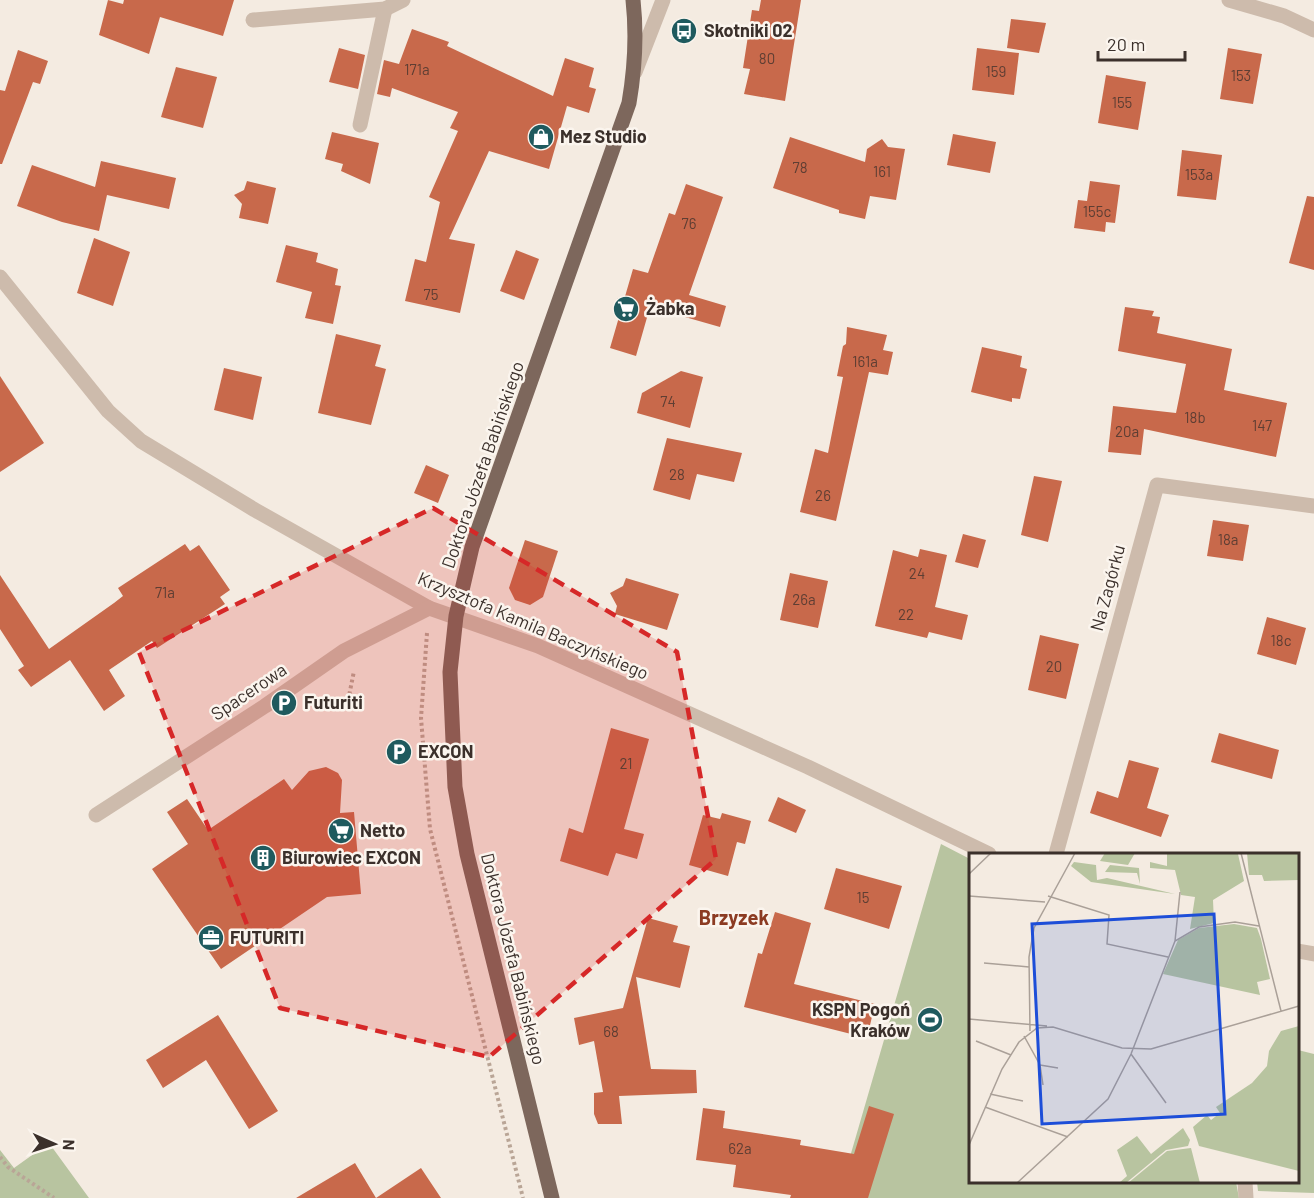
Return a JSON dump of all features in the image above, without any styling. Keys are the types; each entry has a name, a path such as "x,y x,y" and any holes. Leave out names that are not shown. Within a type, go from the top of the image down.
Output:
{"main road":[{"name":"Doktora Józefa Babińskiego","path":"552,1198 461,825 451,738 450,672 456,616 472,547 620,134 635,72 636,33 633,0"}],"street":[{"path":"253,20 385,9 403,0"},
{"path":"635,72 663,0"},
{"path":"1229,0 1284,16 1314,30"},
{"path":"360,125 385,9"},
{"name":"Krzysztofa Kamila Baczyńskiego","path":"0,277 108,411 141,441 255,510 429,608 549,651 808,767 985,853"},
{"name":"Na Zagórku","path":"1057,853 1156,485 1314,506"},
{"name":"Spacerowa","path":"96,815 266,706 344,651 429,608"},
{"path":"1299,951 1314,954"},
{"path":"1245,1183 1246,1198"}],"path":[{"path":"0,1157 8,1167 54,1198"}],"highlighted area":[{"path":"433,508 677,652 716,859 489,1057 280,1008 139,652"}],"green space":[{"name":"KSPN Pogoń Kraków","path":"941,844 969,858 969,1183 1236,1183 1239,1198 838,1198"},
{"path":"1299,1050 1314,1054 1314,1193 1258,1191 1257,1183 1299,1183"},
{"path":"49,1143 89,1198 0,1198 0,1150 14,1168"}],"building":[{"path":"108,0 123,4 124,0 234,0 223,36 160,17 149,54 99,35"},
{"path":"761,0 801,0 785,101 744,94 750,69 743,68 752,10 759,11"},
{"path":"1011,19 1046,23 1039,53 1007,48"},
{"path":"412,29 449,42 447,46 553,96 565,58 594,68 589,87 596,89 589,113 567,106 549,169 489,151 449,239 475,244 460,313 405,301 415,259 426,262 440,202 429,197 458,131 450,128 458,112 392,88 390,97 377,94 384,60 399,64"},
{"path":"339,48 365,55 358,89 329,82"},
{"path":"977,48 1019,53 1014,95 972,90"},
{"path":"1228,48 1262,54 1253,104 1220,99"},
{"path":"18,50 48,61 40,84 33,82 2,164 0,164 0,90 5,91"},
{"path":"176,67 217,77 203,128 161,117"},
{"path":"1106,75 1146,82 1138,130 1098,123"},
{"path":"332,132 379,143 370,184 341,171 343,164 325,159"},
{"path":"953,134 996,142 990,173 947,165"},
{"path":"790,137 865,162 867,149 882,139 888,147 905,149 896,200 870,196 865,219 839,213 839,210 773,188"},
{"path":"1182,150 1222,155 1216,200 1177,196"},
{"path":"101,161 176,178 169,209 107,195 99,231 62,222 17,206 32,165 95,187"},
{"path":"247,181 276,188 268,224 239,218 242,204 234,195 244,190"},
{"path":"1090,181 1120,185 1115,223 1106,222 1105,232 1074,228 1078,200 1087,201"},
{"path":"686,184 723,197 689,295 726,306 720,327 650,307 636,356 610,348 633,269 648,273 669,213 675,215"},
{"path":"1307,196 1314,197 1314,270 1289,263"},
{"path":"94,238 130,252 113,306 77,293"},
{"path":"286,245 318,253 316,262 338,269 335,285 341,286 333,324 305,318 312,292 276,282"},
{"path":"516,250 539,259 524,300 500,291"},
{"path":"1125,307 1154,311 1152,316 1160,317 1157,333 1232,349 1224,390 1287,403 1276,457 1144,429 1141,455 1108,452 1113,406 1176,413 1186,364 1118,351"},
{"path":"847,327 887,335 883,350 893,352 888,375 869,372 836,521 800,512 815,449 828,453 843,377 837,376 843,346 846,344"},
{"path":"336,334 381,345 375,366 386,369 371,425 318,413"},
{"path":"982,347 1022,356 1020,367 1027,369 1020,399 1012,398 1012,402 971,392"},
{"path":"224,368 262,377 253,420 214,410"},
{"path":"681,371 703,377 690,428 637,413 642,393"},
{"path":"0,376 44,443 0,472"},
{"path":"667,438 742,453 734,482 697,474 690,500 653,490"},
{"path":"426,465 449,475 438,503 414,493"},
{"path":"1034,476 1062,481 1048,542 1021,535"},
{"path":"1213,520 1249,525 1243,561 1207,556"},
{"path":"963,534 986,540 978,568 955,562"},
{"path":"525,540 558,551 543,597 530,605 515,600 509,588"},
{"path":"185,544 190,551 199,545 230,590 220,597 225,604 157,648 152,641 109,670 125,696 104,711 70,660 31,687 18,670 24,666 0,629 0,575 49,649 123,596 118,588"},
{"path":"920,549 947,555 935,607 968,615 962,640 929,632 927,638 875,626 893,550 918,557"},
{"path":"790,573 828,581 818,628 780,620"},
{"path":"626,578 679,594 667,630 615,614 617,606 610,593 623,586"},
{"path":"1267,617 1306,628 1296,665 1257,654"},
{"path":"1040,635 1079,644 1066,699 1028,690"},
{"path":"611,728 649,739 624,829 644,834 637,859 616,853 608,876 560,861 569,828 583,833"},
{"path":"1219,733 1279,750 1272,779 1211,762"},
{"path":"1129,760 1159,768 1147,808 1169,815 1161,837 1090,813 1097,791 1118,798"},
{"name":"Biurowiec EXCON","path":"326,767 338,773 342,780 340,813 354,812 361,894 327,897 221,969 152,869 188,844 167,812 187,799 208,830 284,779 292,790 309,771"},
{"path":"778,797 806,810 796,833 768,821"},
{"path":"722,813 751,821 745,844 737,842 728,876 689,865 703,815 720,819"},
{"path":"836,868 902,886 889,929 824,909"},
{"path":"775,912 811,923 794,984 875,1004 867,1038 744,1007 758,953 762,954"},
{"path":"648,918 678,926 673,942 690,946 680,988 636,977 651,1069 696,1070 697,1093 619,1096 622,1124 598,1124 594,1114 594,1093 603,1092 594,1041 579,1045 574,1018 623,1008"},
{"path":"218,1015 278,1111 249,1129 206,1060 163,1088 146,1060"},
{"path":"869,1106 894,1114 868,1198 790,1198 791,1195 733,1187 736,1165 696,1160 703,1108 725,1111 723,1128 801,1140 800,1145 854,1154"},
{"path":"355,1163 376,1198 296,1198"},
{"path":"421,1168 441,1198 376,1198"}],"place":[{"name":"Skotniki 02","path":"684,31"},
{"name":"Mez Studio","path":"541,137"},
{"name":"Żabka","path":"626,309"},
{"name":"Futuriti","path":"284,703"},
{"name":"EXCON","path":"399,752"},
{"name":"Netto","path":"341,831"},
{"name":"Biurowiec EXCON","path":"263,858"},
{"name":"FUTURITI","path":"211,938"},
{"name":"KSPN Pogoń Kraków","path":"930,1020"}],"district":[{"name":"Brzyzek","path":"734,918"}]}
